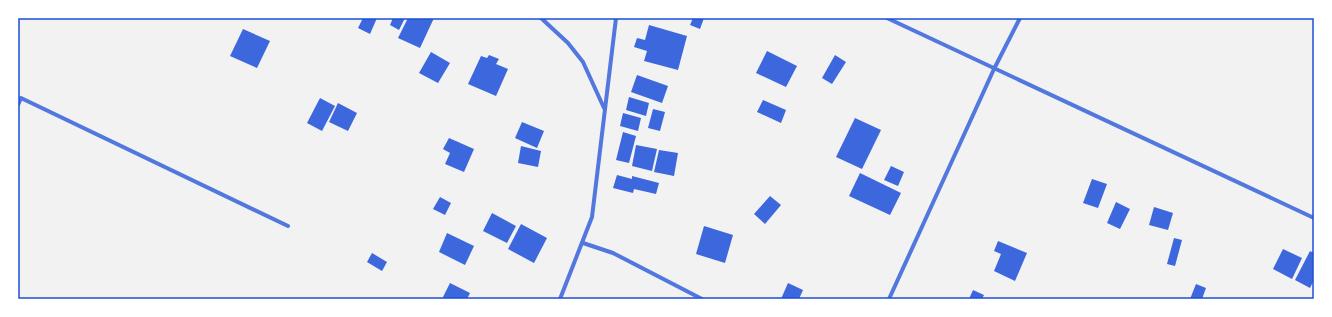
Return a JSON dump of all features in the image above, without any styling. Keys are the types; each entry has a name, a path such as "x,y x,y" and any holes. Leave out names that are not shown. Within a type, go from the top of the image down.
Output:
{"street":[{"path":"541,18 568,43 584,62 604,108"},
{"path":"560,299 583,244 592,217 616,18"},
{"path":"887,18 1314,218"},
{"path":"889,299 994,69 1020,18"},
{"path":"18,105 21,98 288,226"},
{"path":"583,244 613,253 702,299"}],"building":[{"path":"363,18 377,18 370,34 358,28"},
{"path":"393,18 405,18 399,30 390,25"},
{"path":"408,18 434,18 420,48 398,38"},
{"path":"693,18 704,18 700,29 690,25"},
{"path":"649,25 687,36 678,70 644,61 647,51 634,47 637,38 645,40"},
{"path":"243,29 270,41 257,68 230,56"},
{"path":"767,51 797,66 786,87 756,73"},
{"path":"431,52 450,63 438,83 419,73"},
{"path":"489,55 499,59 496,64 508,69 496,96 468,84 481,56 487,58"},
{"path":"835,55 846,62 832,84 822,78"},
{"path":"637,75 668,86 662,103 631,92"},
{"path":"629,97 649,103 646,116 626,110"},
{"path":"320,98 335,106 322,131 307,123"},
{"path":"763,100 786,110 781,123 757,112"},
{"path":"338,103 357,113 348,131 329,122"},
{"path":"653,109 665,112 660,131 648,128"},
{"path":"623,113 641,118 638,131 620,126"},
{"path":"855,118 881,130 862,169 836,157"},
{"path":"522,122 544,131 537,148 515,138"},
{"path":"623,132 636,136 629,163 616,160"},
{"path":"449,138 474,149 464,172 445,164 450,153 443,149"},
{"path":"636,145 657,149 652,171 632,166"},
{"path":"521,146 541,151 538,167 518,163"},
{"path":"659,150 678,153 674,176 654,172"},
{"path":"891,166 904,172 898,186 884,180"},
{"path":"860,173 901,193 890,215 849,196"},
{"path":"617,175 632,179 632,176 659,183 656,194 634,189 633,193 613,188"},
{"path":"1092,179 1107,184 1098,208 1083,203"},
{"path":"770,196 781,205 765,224 754,214"},
{"path":"440,197 451,203 445,215 433,209"},
{"path":"1116,202 1130,209 1120,229 1107,223"},
{"path":"1154,207 1173,213 1168,230 1149,225"},
{"path":"492,213 516,226 507,243 483,231"},
{"path":"521,224 547,238 534,263 508,249"},
{"path":"704,226 733,235 725,263 696,254"},
{"path":"447,233 474,246 465,265 439,252"},
{"path":"1174,238 1182,240 1175,266 1167,264"},
{"path":"998,241 1027,253 1015,281 994,271 1001,254 994,251"},
{"path":"1283,249 1302,258 1292,279 1273,269"},
{"path":"1310,251 1314,253 1314,280 1310,288 1295,280"},
{"path":"372,253 387,262 382,271 367,262"},
{"path":"450,283 470,293 467,299 442,299"},
{"path":"788,283 803,290 799,299 781,299"},
{"path":"1196,284 1206,288 1202,299 1190,299"},
{"path":"973,290 984,295 982,299 969,299"}]}
